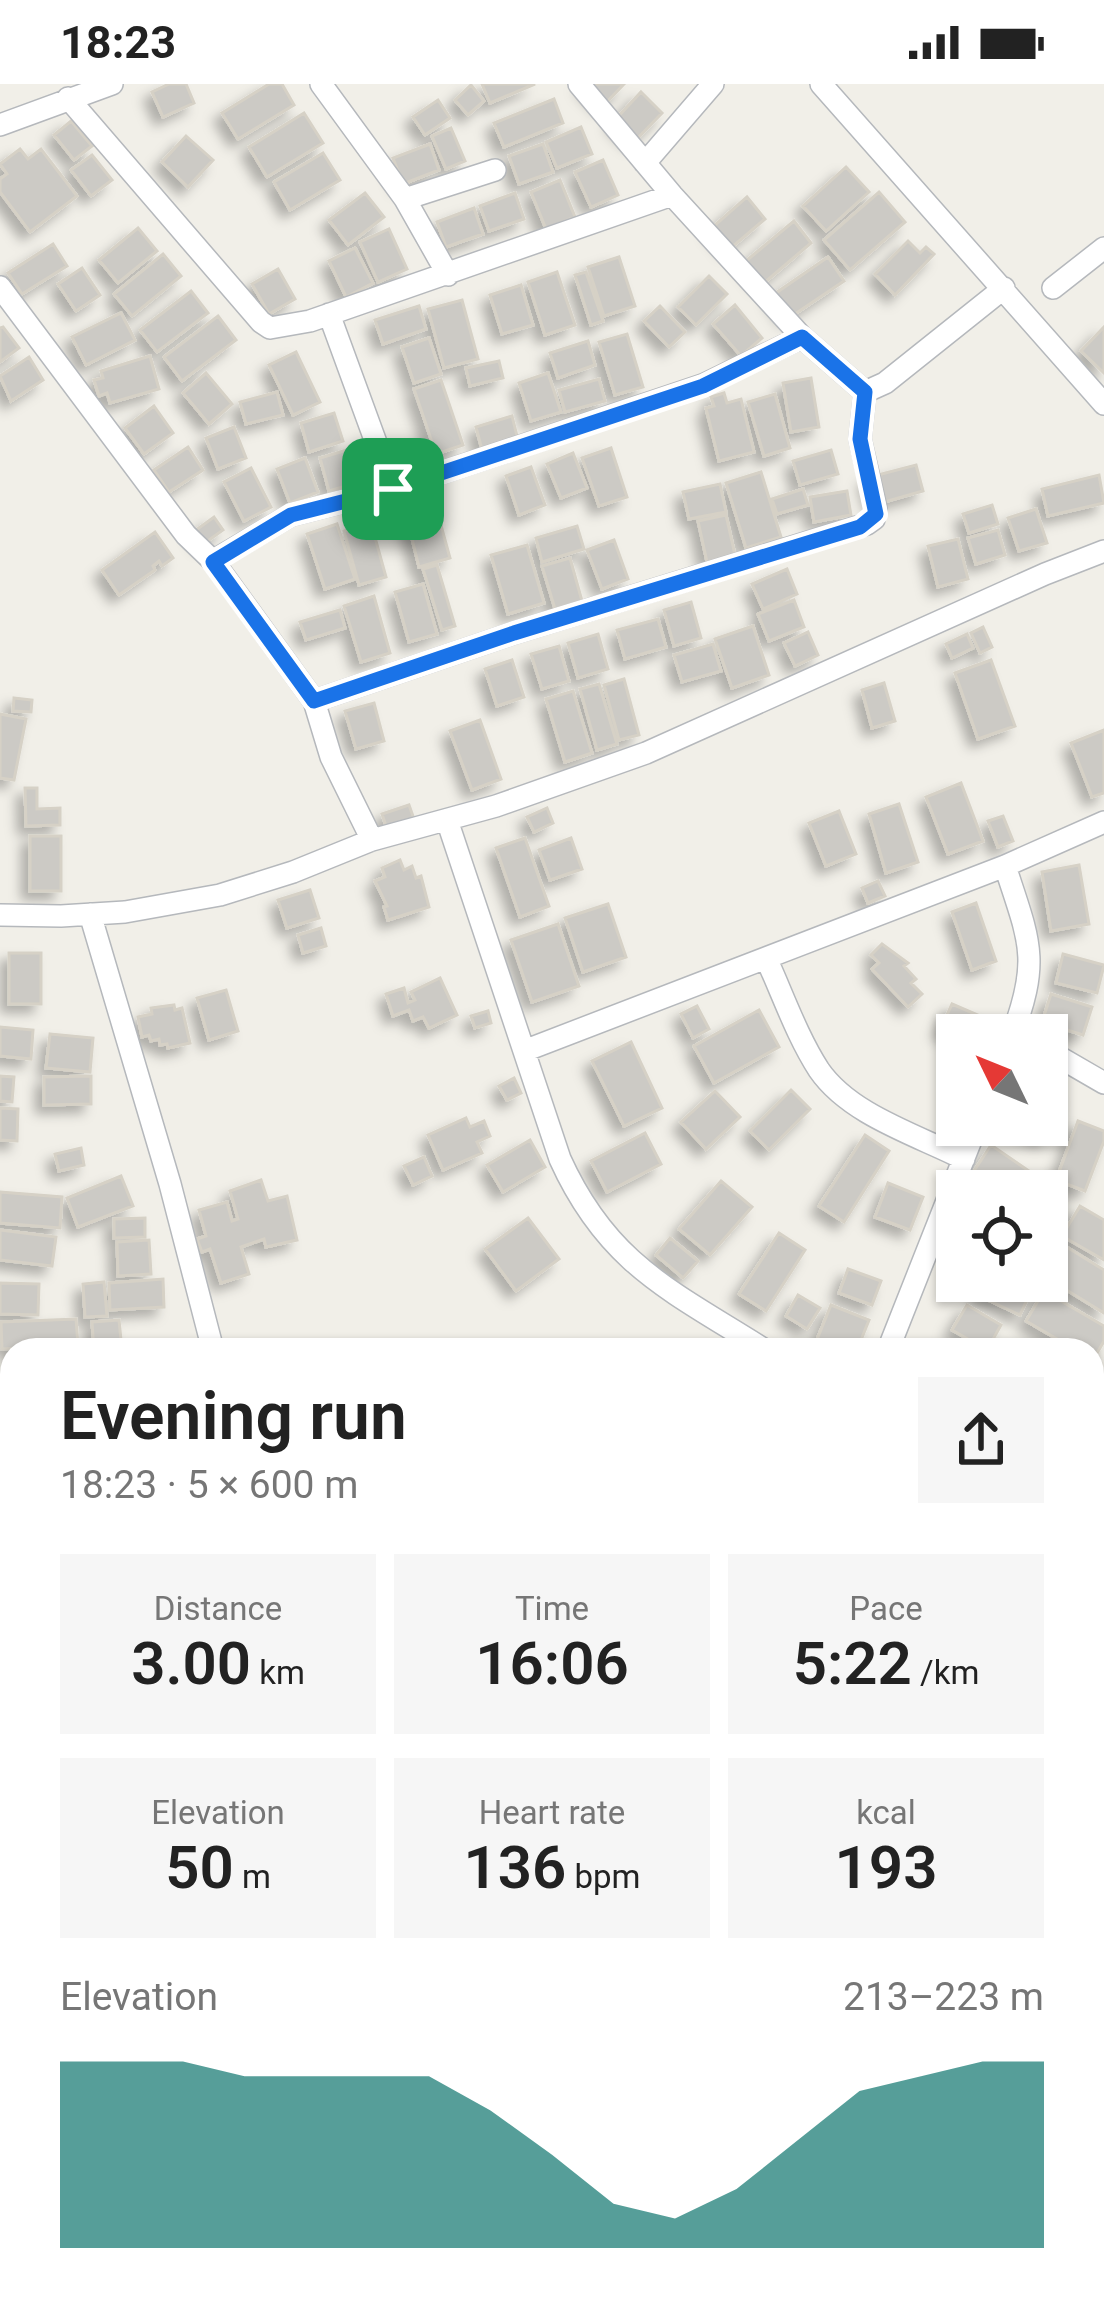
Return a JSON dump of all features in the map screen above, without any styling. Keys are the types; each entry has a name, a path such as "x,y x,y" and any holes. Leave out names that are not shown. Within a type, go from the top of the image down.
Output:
{"street":[{"path":"0,125 112,84"},
{"path":"321,84 405,199 448,275"},
{"path":"579,84 672,195 802,337 865,392"},
{"path":"645,163 713,84"},
{"path":"821,84 1104,404"},
{"path":"68,98 261,322 282,328 672,195"},
{"path":"405,199 495,170"},
{"path":"1053,288 1104,248"},
{"path":"0,287 314,701 331,757 372,840"},
{"path":"865,392 885,383 1004,288"},
{"path":"329,314 393,489"},
{"path":"213,562 291,515 393,489 703,386 802,337"},
{"path":"314,701 514,633 867,524 874,519 876,508 860,439 865,392"},
{"path":"0,915 90,914 220,895 293,872 372,840 447,820 646,753 1104,551"},
{"path":"447,820 560,1159 577,1196 633,1266 747,1338"},
{"path":"524,1052 1005,866 1104,822"},
{"path":"1005,866 1032,965 1022,1014"},
{"path":"90,914 210,1338"},
{"path":"766,958 808,1051 835,1088 851,1102 964,1159"},
{"path":"1068,1062 1104,1083"},
{"path":"893,1338 969,1146"}],"building":[{"path":"169,84 186,84 194,103 163,117 152,92"},
{"path":"269,84 282,84 294,105 238,139 222,113"},
{"path":"482,84 535,84 490,103"},
{"path":"584,84 624,84 604,105"},
{"path":"471,85 484,101 468,115 455,100"},
{"path":"641,92 662,113 635,141 614,121"},
{"path":"554,99 563,123 504,147 494,123"},
{"path":"438,100 450,118 425,135 413,117"},
{"path":"304,113 323,143 267,177 249,147"},
{"path":"71,121 92,146 74,160 54,135"},
{"path":"581,127 592,154 557,168 546,142"},
{"path":"451,128 465,161 446,169 432,136"},
{"path":"186,136 213,160 188,187 162,162"},
{"path":"430,144 439,170 403,184 393,158"},
{"path":"543,144 553,172 519,184 509,156"},
{"path":"20,149 28,159 41,149 77,196 30,232 0,192 0,179 7,174 0,164"},
{"path":"323,153 340,180 290,210 274,182"},
{"path":"92,155 112,180 91,196 71,170"},
{"path":"603,160 618,195 591,207 575,172"},
{"path":"846,167 869,192 826,231 803,206"},
{"path":"560,180 575,217 546,229 531,192"},
{"path":"879,192 905,222 850,270 824,240"},
{"path":"365,193 384,217 348,245 329,220"},
{"path":"515,193 524,219 489,231 480,206"},
{"path":"747,197 765,219 731,248 713,227"},
{"path":"474,208 483,234 446,247 437,222"},
{"path":"794,221 811,243 764,283 746,261"},
{"path":"138,228 157,251 118,283 99,260"},
{"path":"389,229 407,269 378,282 360,242"},
{"path":"908,241 920,253 926,247 934,254 895,295 875,274"},
{"path":"53,244 67,266 22,294 8,273"},
{"path":"355,248 373,283 346,297 329,261"},
{"path":"163,254 181,276 132,316 114,294"},
{"path":"619,257 635,306 604,316 588,267"},
{"path":"828,257 844,281 789,318 773,295"},
{"path":"82,268 100,295 76,311 58,284"},
{"path":"278,269 295,299 269,314 252,284"},
{"path":"557,272 575,325 545,335 528,282"},
{"path":"586,272 603,321 591,325 575,275"},
{"path":"709,276 727,294 696,325 678,307"},
{"path":"521,285 533,325 502,334 490,295"},
{"path":"191,291 208,313 157,352 140,330"},
{"path":"462,300 478,359 444,368 428,309"},
{"path":"735,305 762,338 741,356 713,324"},
{"path":"419,306 426,329 383,344 375,320"},
{"path":"660,306 685,332 669,347 644,321"},
{"path":"121,313 135,340 86,365 72,337"},
{"path":"218,316 236,340 182,381 164,357"},
{"path":"1104,327 1104,373 1081,351"},
{"path":"0,328 19,348 0,362"},
{"path":"627,334 643,387 615,395 599,342"},
{"path":"429,338 441,374 414,383 402,347"},
{"path":"588,341 595,365 558,378 550,353"},
{"path":"296,352 320,402 293,415 269,365"},
{"path":"150,356 159,389 110,403 107,393 99,396 94,380 103,378 101,371"},
{"path":"29,357 43,380 11,401 0,376"},
{"path":"499,361 503,378 470,386 466,368"},
{"path":"206,373 232,404 209,424 183,393"},
{"path":"548,373 561,412 531,421 519,383"},
{"path":"811,378 819,427 791,432 783,383"},
{"path":"599,379 605,401 565,412 559,390"},
{"path":"441,380 463,445 436,454 414,389"},
{"path":"277,392 283,415 246,424 240,402"},
{"path":"724,393 727,403 741,399 754,452 719,461 706,408 714,406 711,397"},
{"path":"775,394 790,448 764,456 748,402"},
{"path":"154,406 173,433 144,454 125,428"},
{"path":"334,413 343,441 309,452 301,423"},
{"path":"512,416 518,440 482,450 476,427"},
{"path":"234,427 246,458 218,469 206,438"},
{"path":"188,447 203,470 169,492 154,470"},
{"path":"357,447 366,480 329,491 320,458"},
{"path":"611,448 627,497 599,506 582,458"},
{"path":"831,450 838,474 800,485 793,461"},
{"path":"573,453 587,488 561,498 547,464"},
{"path":"305,458 318,492 290,503 277,469"},
{"path":"916,465 923,491 874,505 866,478"},
{"path":"531,467 545,505 519,515 506,476"},
{"path":"251,468 271,507 244,521 224,482"},
{"path":"761,472 781,537 746,548 726,483"},
{"path":"1099,475 1104,503 1048,516 1042,489"},
{"path":"720,484 726,512 689,519 683,492"},
{"path":"426,489 450,558 419,567 402,498"},
{"path":"803,489 808,505 777,514 772,499"},
{"path":"847,491 851,515 814,522 810,497"},
{"path":"992,505 998,524 969,533 963,514"},
{"path":"1036,509 1047,543 1019,551 1008,518"},
{"path":"726,515 735,555 707,562 698,521"},
{"path":"214,517 223,530 205,543 196,530"},
{"path":"371,523 386,577 359,585 344,531"},
{"path":"337,524 355,579 325,589 307,534"},
{"path":"577,526 584,549 542,562 536,538"},
{"path":"998,530 1005,555 976,564 968,538"},
{"path":"155,532 173,558 162,566 159,561 155,570 119,595 102,570"},
{"path":"958,539 968,579 938,587 928,546"},
{"path":"614,540 628,579 602,589 587,550"},
{"path":"527,545 544,603 508,614 491,555"},
{"path":"570,558 582,601 555,609 542,566"},
{"path":"437,565 455,626 442,630 423,569"},
{"path":"787,569 797,594 763,609 752,584"},
{"path":"423,584 437,634 409,642 395,592"},
{"path":"374,596 390,653 361,662 344,606"},
{"path":"794,600 804,627 769,641 758,614"},
{"path":"691,602 701,638 674,646 664,610"},
{"path":"340,610 345,628 306,640 300,622"},
{"path":"658,619 666,647 625,659 617,630"},
{"path":"753,626 769,675 732,688 715,639"},
{"path":"983,627 992,647 980,653 971,633"},
{"path":"808,632 818,655 795,666 784,643"},
{"path":"598,634 608,669 578,678 568,643"},
{"path":"967,634 973,648 952,658 946,644"},
{"path":"713,644 721,671 682,682 674,655"},
{"path":"559,646 569,681 542,689 531,654"},
{"path":"512,660 524,697 497,706 485,669"},
{"path":"991,660 1015,726 978,739 955,673"},
{"path":"624,679 639,735 619,740 604,685"},
{"path":"884,683 895,721 872,728 862,690"},
{"path":"599,684 617,744 597,750 580,689"},
{"path":"573,691 592,753 565,762 546,699"},
{"path":"14,698 32,700 31,712 13,711"},
{"path":"374,703 384,741 356,749 345,711"},
{"path":"0,714 26,719 14,780 0,778"},
{"path":"480,720 501,779 472,790 450,731"},
{"path":"1104,730 1104,793 1092,797 1071,743"},
{"path":"961,783 983,841 948,854 926,797"},
{"path":"25,788 37,788 37,809 60,808 60,825 26,826"},
{"path":"899,804 918,862 886,873 869,814"},
{"path":"409,805 414,819 387,829 382,814"},
{"path":"547,808 553,823 534,832 527,817"},
{"path":"839,811 856,854 826,866 809,823"},
{"path":"1003,816 1013,841 998,847 988,821"},
{"path":"30,836 61,836 61,891 30,891"},
{"path":"525,838 549,906 520,917 496,848"},
{"path":"571,838 582,869 550,880 539,850"},
{"path":"400,860 404,870 412,866 416,878 421,876 429,907 388,920 375,881 385,877 382,868"},
{"path":"1079,865 1089,924 1051,931 1042,872"},
{"path":"878,881 885,896 868,903 862,888"},
{"path":"310,890 319,918 287,928 278,900"},
{"path":"976,903 996,961 972,970 952,912"},
{"path":"608,904 626,957 583,972 565,918"},
{"path":"558,924 579,986 532,1002 511,940"},
{"path":"321,928 326,946 303,953 298,935"},
{"path":"882,944 908,963 904,966 916,979 911,983 922,994 908,1007 872,969 879,963 871,955"},
{"path":"9,953 41,953 41,1004 9,1004"},
{"path":"1063,954 1104,965 1097,993 1056,983"},
{"path":"440,978 457,1015 429,1028 423,1017 413,1021 409,1010 393,1016 386,994 404,988 408,1003 415,1000 411,992"},
{"path":"226,990 238,1031 209,1040 197,998"},
{"path":"1051,994 1092,1007 1083,1035 1068,1030 1068,1014 1045,1014"},
{"path":"952,1004 975,1014 947,1014"},
{"path":"174,1005 175,1010 182,1008 190,1043 168,1048 159,1039 142,1037 138,1017 152,1014 151,1008"},
{"path":"697,1006 709,1029 693,1038 681,1014"},
{"path":"759,1010 779,1047 714,1083 694,1046"},
{"path":"488,1011 491,1023 475,1028 471,1016"},
{"path":"0,1027 33,1030 31,1059 0,1056"},
{"path":"50,1034 93,1038 90,1072 46,1068"},
{"path":"631,1042 662,1108 624,1126 592,1061"},
{"path":"0,1076 14,1077 12,1102 0,1101"},
{"path":"91,1076 91,1104 44,1105 44,1077"},
{"path":"514,1078 521,1093 507,1100 499,1086"},
{"path":"791,1090 810,1109 769,1150 750,1131"},
{"path":"715,1091 740,1117 706,1149 681,1122"},
{"path":"0,1108 18,1109 17,1141 0,1140"},
{"path":"466,1118 470,1127 484,1121 490,1136 477,1142 482,1153 443,1170 428,1135"},
{"path":"1078,1121 1104,1131 1085,1191 1068,1185 1068,1170 1060,1170"},
{"path":"645,1133 661,1164 607,1192 591,1161"},
{"path":"865,1135 889,1151 844,1222 819,1206"},
{"path":"530,1140 545,1167 503,1192 487,1165"},
{"path":"992,1146 1028,1170 975,1170"},
{"path":"81,1148 84,1165 59,1171 55,1154"},
{"path":"424,1157 432,1176 413,1185 404,1166"},
{"path":"121,1176 133,1206 78,1227 67,1198"},
{"path":"261,1180 268,1201 287,1196 297,1240 266,1247 264,1239 241,1247 249,1274 221,1283 210,1249 202,1252 197,1239 206,1236 199,1210 227,1202 232,1221 238,1219 230,1191"},
{"path":"721,1181 752,1207 710,1255 679,1229"},
{"path":"888,1183 923,1197 910,1230 875,1217"},
{"path":"0,1192 62,1197 60,1228 0,1223"},
{"path":"1080,1206 1104,1220 1104,1260 1068,1239 1068,1226"},
{"path":"145,1218 145,1237 114,1238 114,1219"},
{"path":"528,1218 559,1259 516,1291 485,1249"},
{"path":"0,1230 56,1237 52,1266 0,1260"},
{"path":"779,1233 805,1250 766,1311 739,1294"},
{"path":"670,1238 698,1261 683,1278 656,1255"},
{"path":"149,1240 151,1274 118,1276 117,1242"},
{"path":"1068,1248 1104,1270 1104,1313 1068,1291"},
{"path":"848,1269 881,1281 872,1305 839,1293"},
{"path":"163,1279 164,1307 110,1310 109,1283"},
{"path":"104,1282 107,1316 85,1317 83,1284"},
{"path":"0,1283 39,1284 38,1315 0,1314"},
{"path":"798,1295 820,1308 807,1329 786,1316"},
{"path":"992,1302 1026,1302 1020,1315"},
{"path":"1037,1302 1063,1302 1104,1326 1104,1338 1055,1338 1026,1321"},
{"path":"831,1305 869,1320 862,1338 818,1338"},
{"path":"967,1305 1001,1325 994,1338 966,1338 952,1330"},
{"path":"76,1319 77,1338 2,1338 1,1322"},
{"path":"119,1320 121,1338 93,1338 92,1322"}],"route":[{"path":"802,337 865,392 860,439 876,514 860,527 514,633 314,701 213,562 291,515 393,489 703,386 802,337"}]}
